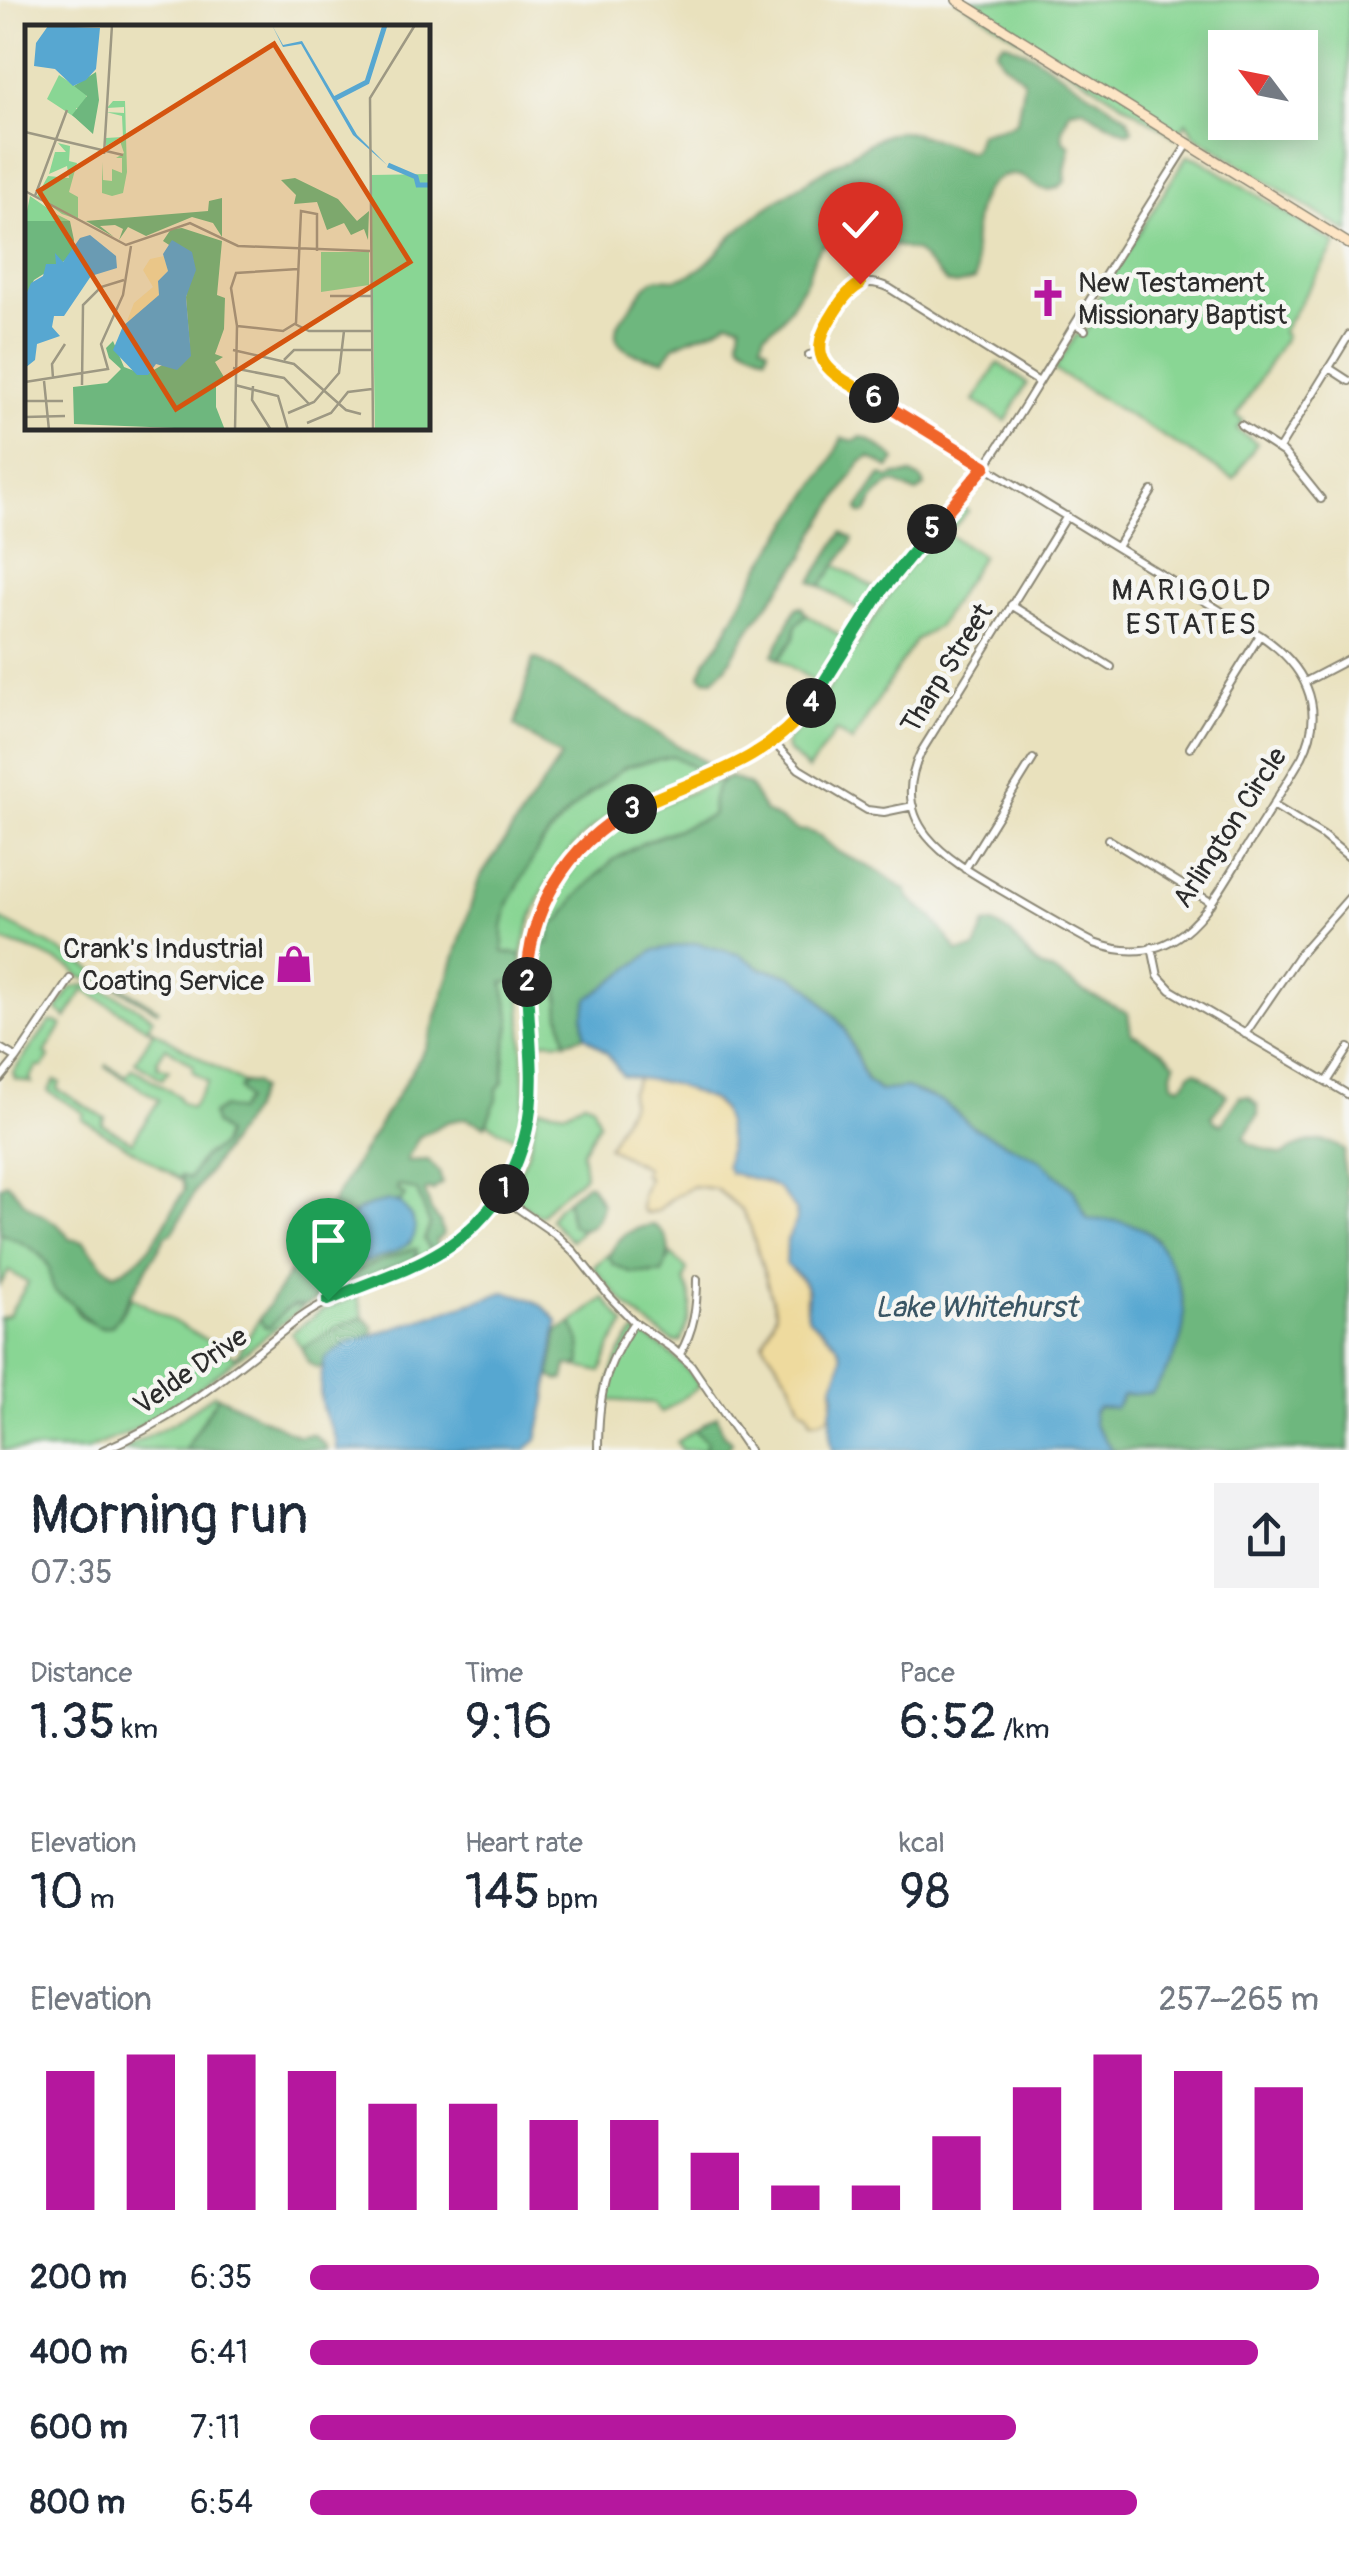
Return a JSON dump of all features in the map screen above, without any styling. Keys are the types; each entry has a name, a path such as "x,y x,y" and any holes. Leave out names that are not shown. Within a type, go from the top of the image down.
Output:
{"main road":[{"path":"957,0 1349,244"}],"street":[{"name":"Velde Drive","path":"103,1450 176,1413 314,1308 442,1252 468,1232 500,1196 519,1158 528,1127 532,1083 529,956 540,912 556,880 576,853 611,822 654,799 739,764 792,726 890,580 985,466 1188,144"},
{"path":"1039,382 880,284 864,283 850,290 820,338 824,364 832,372 1260,635 1287,656 1305,682 1349,658"},
{"path":"1075,324 1085,330"},
{"path":"1279,449 1349,336"},
{"path":"809,354 820,352"},
{"path":"1329,368 1349,380"},
{"path":"1241,425 1279,449 1321,499"},
{"path":"1117,547 1152,491"},
{"name":"Tharp Street","path":"913,806 912,780 921,752 1067,516"},
{"path":"1012,605 1111,667"},
{"path":"1190,748 1260,635"},
{"name":"Arlington Circle","path":"1152,947 1170,941 1198,922 1302,758 1310,735 1312,711 1305,682"},
{"path":"774,742 799,769 867,810 884,812 913,806 934,846 1094,942 1124,950 1152,947 1156,971 1163,984 1349,1095"},
{"path":"965,868 1033,760"},
{"path":"1273,806 1322,835 1349,857"},
{"path":"1108,840 1212,904"},
{"path":"1245,1034 1298,956 1349,898"},
{"path":"0,1078 70,979"},
{"path":"0,1048 17,1058"},
{"path":"1327,1082 1349,1048"},
{"path":"500,1196 568,1245 634,1322 680,1354 700,1376 749,1450"},
{"path":"680,1354 695,1318 697,1280"},
{"path":"598,1450 605,1378 612,1356 634,1322"}],"green space":[{"path":"958,0 1349,0 1349,233 1194,135 1186,122 1176,137"},
{"path":"1004,42 1031,54 1127,117 1132,130 1128,133 1083,108 1070,110 1062,130 1063,140 1070,146 1066,181 1048,189 1010,175 992,183 980,201 976,218 975,280 947,283 917,252 894,245 874,245 851,256 838,246 827,245 815,255 807,280 781,321 765,333 761,343 768,348 766,356 743,345 739,340 741,324 729,321 674,346 664,360 633,353 620,345 618,324 649,283 681,278 699,269 762,211 870,143 890,133 903,132 970,152 979,133 1017,121 1024,80 1002,61 996,50"},
{"path":"1187,156 1197,158 1336,244 1237,416 1243,421 1237,430 1257,443 1234,479 1054,370 1076,335 1083,334 1089,326 1086,317"},
{"path":"998,363 1027,383 1006,421 974,401"},
{"path":"861,437 895,460 889,468 870,457 861,462 804,557 726,667 713,680 704,679 700,675 706,660 721,641 760,568 829,465 842,438 855,441"},
{"path":"912,474 925,486 916,493 891,483 876,495 866,513 860,513 858,508 880,476"},
{"path":"961,506 968,511 948,534 982,556 938,626 911,647 852,742 836,731 808,770 787,750 786,742 816,708 900,577"},
{"path":"842,533 853,539 851,544 821,586 811,581"},
{"path":"834,564 875,589 860,611 821,586"},
{"path":"801,606 806,614 779,659 773,655 796,608"},
{"path":"806,614 844,638 815,682 779,659"},
{"path":"533,659 711,766 699,774 673,756 625,767 585,797 541,844 508,904 503,928 503,952 522,955 520,979 503,983 511,1019 497,1099 485,1126 466,1118 447,1122 419,1137 407,1159 428,1160 439,1172 442,1183 425,1191 431,1211 440,1222 443,1235 436,1241 438,1247 431,1251 424,1240 430,1225 417,1191 398,1185 397,1190 405,1195 400,1203 389,1201 331,1249 325,1276 328,1281 417,1249 415,1259 304,1306 286,1309 270,1327 265,1327 259,1319 427,1046 479,879 561,757 515,726"},
{"path":"673,756 699,774 635,800 587,833 545,888 522,955 503,953 508,907 517,884 545,840 579,804 619,771"},
{"path":"730,777 749,785 765,811 797,830 820,836 838,852 906,890 958,952 975,949 985,924 993,924 1011,934 1040,967 1128,1013 1131,1033 1163,1051 1175,1063 1173,1083 1180,1086 1196,1071 1227,1095 1212,1116 1215,1122 1222,1124 1240,1096 1249,1097 1258,1105 1258,1115 1244,1137 1250,1144 1282,1155 1314,1141 1329,1142 1345,1151 1343,1163 1349,1198 1349,1450 1112,1450 1094,1424 1092,1412 1175,1274 1155,1237 1087,1219 1074,1191 1039,1159 974,1128 943,1102 906,1088 880,1091 867,1080 844,1027 810,988 789,975 760,968 741,955 583,1016 585,1036 566,1042 558,980 534,969 536,952 549,943 553,924 613,860 643,843 711,816 715,791"},
{"path":"721,780 711,816 645,842 614,861 577,898 549,943 536,950 548,912 581,857 627,821"},
{"path":"0,919 49,944 157,1011 111,984 80,977 73,969 40,953 0,940"},
{"path":"534,969 558,979 566,1042 537,1041"},
{"path":"520,979 525,1100 518,1140 487,1123 497,1089 503,1082 511,1019 503,983"},
{"path":"83,985 128,1002 153,1018 148,1027 243,1083 239,1088 246,1100 238,1111 214,1123 225,1133 222,1144 203,1157 189,1179 180,1179 82,1119 84,1113 48,1091 55,1080 60,1083 57,1089 105,1118 102,1124 132,1142 159,1100 107,1065 126,1076 132,1068 191,1108 208,1082 192,1071 194,1066 166,1047 157,1061 157,1067 169,1070 162,1079 135,1062 153,1032 84,990 66,1018 57,1010 71,988"},
{"path":"50,1022 62,1025 45,1053 49,1057 43,1067 37,1067 30,1078 32,1083 15,1079 13,1072"},
{"path":"245,1082 255,1083 260,1089 251,1111 195,1191 113,1325 99,1327 88,1320 55,1291 49,1267 41,1256 0,1233 0,1186 7,1183 29,1207 59,1226 69,1239 84,1242 114,1274 127,1268 147,1250 164,1226 185,1189 181,1176 190,1178 202,1159 222,1144 225,1133 214,1123 212,1114 223,1107 238,1111 246,1100 239,1088"},
{"path":"584,1101 592,1104 599,1123 582,1152 585,1175 538,1215 513,1198 511,1192 528,1153 538,1108 567,1112"},
{"path":"590,1184 602,1204 595,1222 579,1229 571,1224 567,1200"},
{"path":"398,1185 417,1190 430,1225 424,1240 431,1251 415,1259 418,1255 413,1249 327,1281 327,1268 371,1260 411,1243 409,1214 400,1203 405,1195 397,1189"},
{"path":"567,1200 569,1216 583,1229 571,1241 550,1219"},
{"path":"654,1225 665,1235 668,1247 662,1273 630,1272 613,1264 609,1257 621,1239 639,1228"},
{"path":"0,1233 38,1253 62,1296 81,1316 102,1328 119,1317 131,1297 236,1357 259,1319 270,1327 289,1309 304,1306 181,1402 130,1432 86,1450 2,1450 0,1318 9,1315 28,1283 9,1271 0,1285"},
{"path":"610,1253 613,1264 630,1272 653,1274 669,1260 670,1253 687,1269 684,1281 691,1311 681,1341 674,1342 640,1317 593,1267"},
{"path":"357,1295 363,1317 302,1348 291,1333 321,1311"},
{"path":"604,1298 625,1324 601,1372 575,1366 579,1365 581,1354 572,1323"},
{"path":"363,1317 373,1327 372,1335 336,1350 321,1367 308,1362 302,1348"},
{"path":"572,1323 580,1341 581,1362 567,1365 564,1379 556,1380 550,1376 558,1330"},
{"path":"636,1332 672,1355 700,1386 661,1413 653,1403 607,1400 616,1363"},
{"path":"214,1394 218,1396 185,1450 121,1450 177,1421"},
{"path":"218,1396 299,1436 313,1434 327,1450 185,1450"},
{"path":"717,1416 723,1434 732,1442 727,1450 705,1450 707,1442 695,1430"},
{"path":"695,1430 707,1442 705,1450 682,1450 677,1442"}],"sand":[{"path":"638,1077 688,1088 713,1101 726,1120 727,1166 741,1177 752,1177 779,1189 796,1210 796,1222 787,1240 793,1272 806,1288 807,1315 842,1354 831,1410 825,1418 811,1421 790,1381 763,1343 776,1313 742,1210 716,1189 693,1186 657,1211 646,1213 641,1209 648,1177 643,1174 646,1168 608,1147 631,1103 630,1093"}],"water":[{"name":"Lake Whitehurst","path":"696,943 741,955 760,968 789,975 810,988 844,1028 866,1080 879,1091 906,1088 943,1102 974,1128 1039,1159 1074,1191 1087,1219 1128,1223 1146,1230 1156,1240 1181,1294 1184,1311 1180,1343 1152,1393 1123,1395 1115,1408 1098,1407 1093,1412 1094,1424 1112,1450 833,1450 833,1386 841,1356 831,1337 810,1320 806,1284 786,1264 787,1240 796,1222 796,1210 779,1189 730,1173 726,1166 726,1124 713,1100 672,1084 622,1075 607,1053 585,1036 583,1016 588,999 655,950"},
{"path":"389,1201 400,1203 411,1216 415,1228 412,1240 378,1258 327,1268 335,1242 350,1217 365,1207"},
{"path":"504,1292 534,1301 557,1321 537,1440 525,1450 337,1450 321,1403 325,1358 348,1343"}],"place":[{"name":"New Testament Missionary Baptist","path":"1048,298"},
{"name":"Crank's Industrial Coating Service","path":"294,964"}],"district":[{"name":"MARIGOLD ESTATES","path":"1192,607"}],"route":[{"path":"328,1300 442,1252 477,1224 504,1190 524,1144 531,1108 529,956 545,901 569,861 601,829 621,816 739,764 792,726 890,580 985,466 824,364 819,348 822,332 847,293 860,284"}]}
